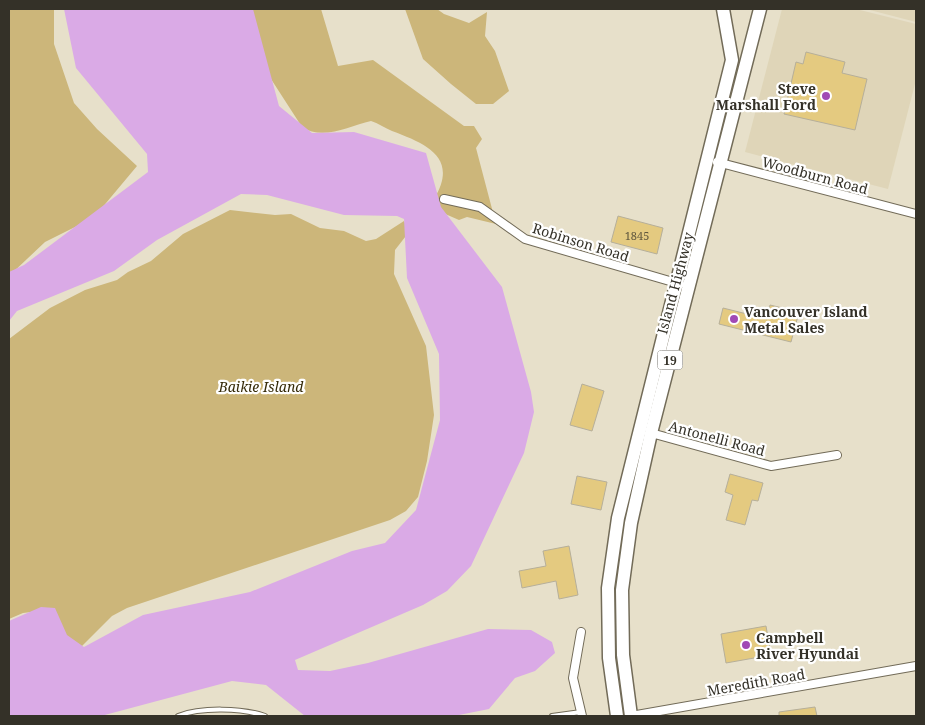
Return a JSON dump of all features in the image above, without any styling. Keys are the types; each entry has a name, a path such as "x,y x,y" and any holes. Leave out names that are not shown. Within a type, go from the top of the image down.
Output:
{"main road":[{"name":"Island Highway","path":"617,716 609,658 608,588 618,518 732,60 724,9"},
{"name":"Island Highway","path":"631,716 623,655 622,590 631,523 650,434 722,163 760,9"}],"street":[{"name":"Woodburn Road","path":"708,159 916,214"},
{"name":"Robinson Road","path":"444,199 480,207 525,239 689,287"},
{"name":"Antonelli Road","path":"650,434 771,466 837,455"},
{"path":"581,632 573,678 582,714"},
{"name":"Meredith Road","path":"631,716 916,666"}],"lane":[{"path":"178,716 189,712 220,710 265,716"},
{"path":"552,716 582,714"}],"shaded area":[{"path":"64,9 253,9 279,106 312,133 354,132 426,153 441,207 502,287 531,392 534,412 524,453 471,566 447,591 423,605 295,660 298,670 330,671 368,663 488,629 531,630 552,642 555,653 535,671 515,678 489,709 454,716 305,716 266,685 232,681 101,716 9,716 9,621 41,607 55,608 67,635 84,647 143,615 250,592 352,551 385,543 416,510 440,420 439,354 407,278 404,219 397,216 344,215 267,195 241,194 157,240 114,271 17,311 9,321 9,272 24,265 148,172 147,154 76,68"},
{"path":"782,9 856,9 916,24 916,80 888,189 745,152"},
{"path":"866,9 916,9 916,22"}],"green space":[{"path":"9,9 54,9 54,44 74,103 97,129 137,166 101,209 81,224 45,242 9,276"},
{"path":"245,9 321,9 338,66 373,60 464,126 474,126 482,139 476,148 496,224 467,217 459,220 443,213 434,199 441,185 443,173 441,163 436,154 417,141 371,121 327,133 310,131 302,127 260,62"},
{"path":"405,9 437,9 444,14 469,23 487,12 485,36 495,51 509,91 493,104 476,104 423,59"},
{"name":"Baikie Island","path":"230,210 275,215 291,214 320,228 344,231 366,241 376,239 404,221 409,232 395,250 394,274 426,346 434,415 427,461 418,497 406,511 390,520 127,608 112,616 80,648 39,611 23,613 9,619 9,339 50,308 85,290 117,280 128,272 151,261 183,234"}],"building":[{"name":"Steve Marshall Ford","path":"806,52 845,62 842,73 867,79 855,130 784,114 796,62 803,64"},
{"path":"618,216 663,228 657,254 611,242"},
{"path":"770,305 799,312 791,342 719,324 723,308 767,319"},
{"path":"582,384 604,391 592,431 570,425"},
{"path":"730,474 763,483 758,501 752,500 745,525 726,520 733,495 725,492"},
{"path":"577,476 607,482 601,510 571,504"},
{"path":"569,546 578,595 559,599 556,581 522,588 519,571 546,566 543,551"},
{"name":"Campbell River Hyundai","path":"766,626 771,655 726,663 721,634"},
{"path":"815,707 817,716 779,716 779,712"}],"place":[{"name":"Steve Marshall Ford","path":"826,96"},
{"name":"Vancouver Island Metal Sales","path":"734,319"},
{"name":"Campbell River Hyundai","path":"746,645"}]}
